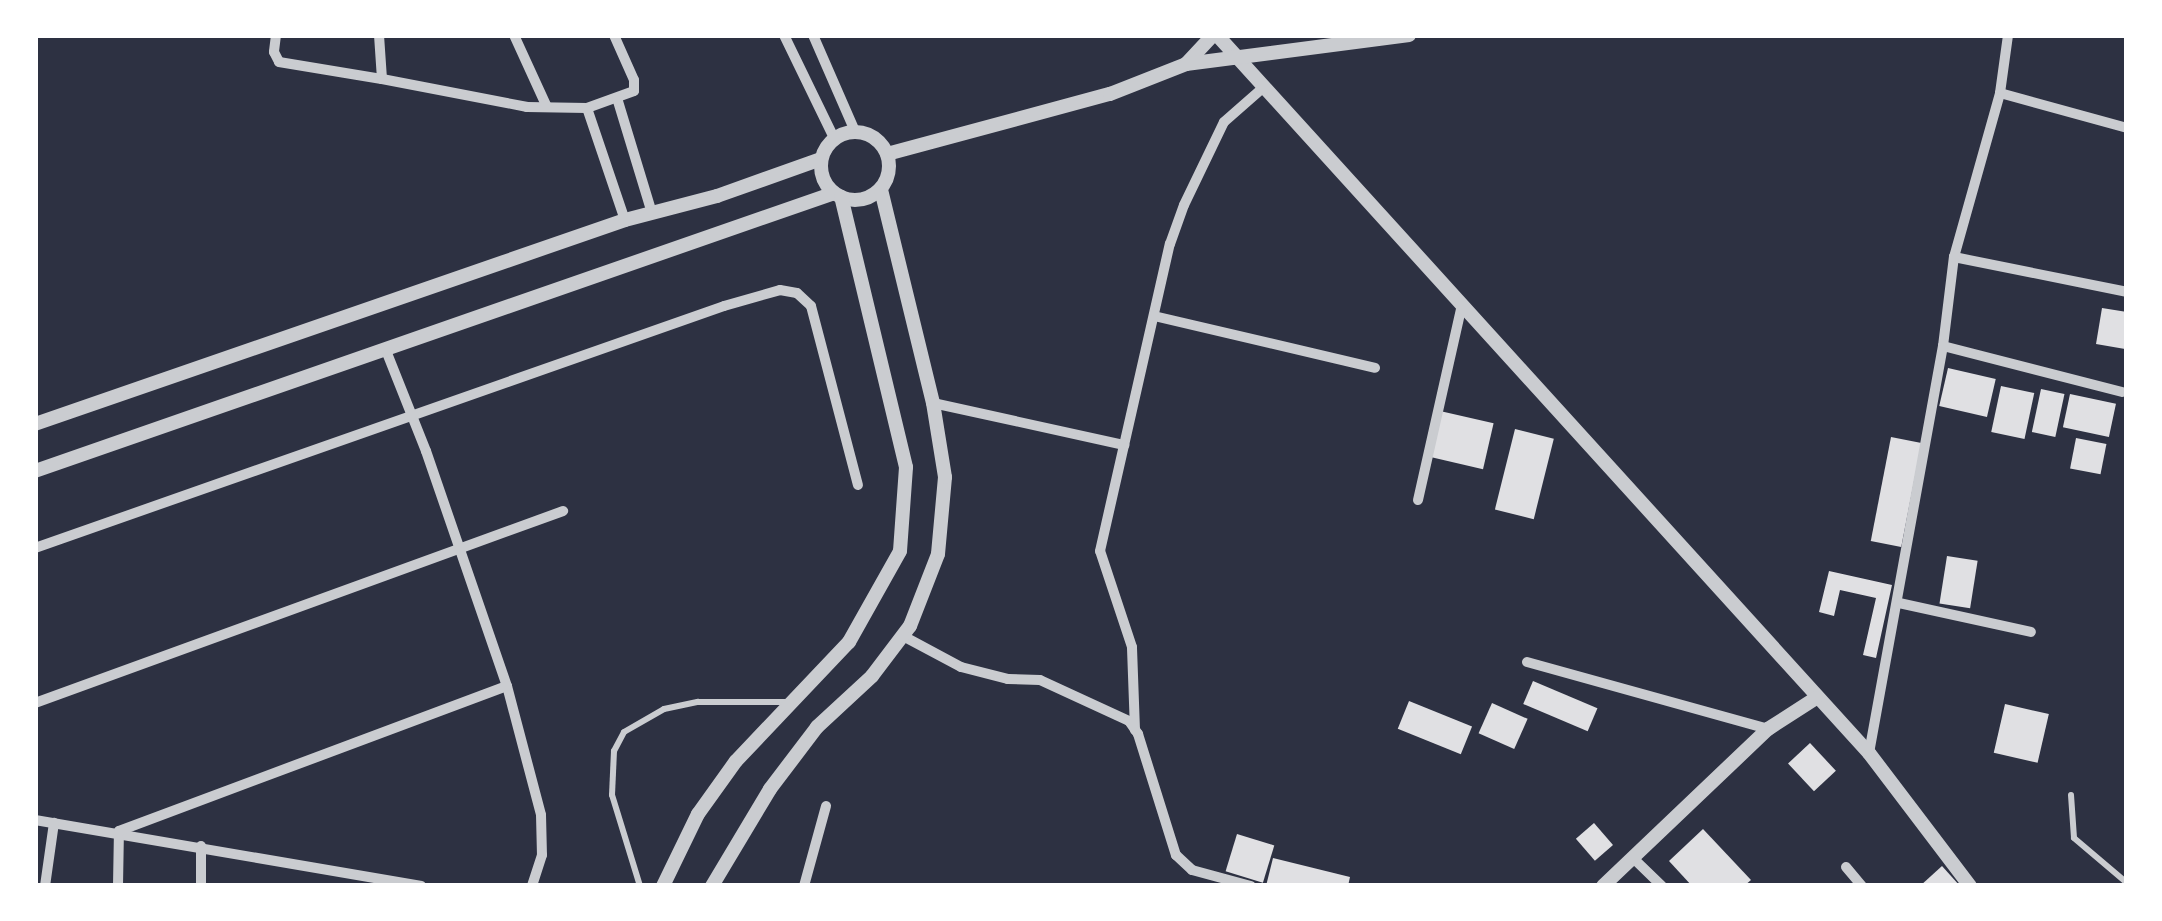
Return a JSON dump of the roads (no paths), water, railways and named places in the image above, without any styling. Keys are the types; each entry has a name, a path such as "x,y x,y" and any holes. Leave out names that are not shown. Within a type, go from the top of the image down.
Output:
{"street":[{"path":"276,35 274,52 279,62 547,107 587,108 635,88 614,35"},
{"path":"379,35 382,79"},
{"path":"514,35 547,107"},
{"path":"784,35 834,138"},
{"path":"813,35 855,131"},
{"path":"1186,64 1215,35 1240,60 1869,753 1970,886"},
{"path":"888,154 1110,94 1186,64 1409,35"},
{"path":"1869,753 1899,603 1954,258 2000,93 2008,35"},
{"path":"1251,886 1192,870 1176,855 1135,730 1132,647 1100,551 1184,205 1224,122 1264,87"},
{"path":"2000,93 2127,128"},
{"path":"617,98 652,213"},
{"path":"587,108 625,220"},
{"path":"35,470 838,195 866,198 881,189 889,174 888,154 875,138 855,131 834,138 821,159 823,178 838,195 903,450 906,508 900,552 849,642 736,761 698,814 663,886"},
{"path":"35,424 625,220 717,196 821,159"},
{"path":"712,886 770,789 818,728 872,676 903,636 938,554 945,477 933,403 881,189"},
{"path":"1954,258 2127,292"},
{"path":"35,548 411,420 724,306 780,290 796,293 811,306 858,485"},
{"path":"1418,500 1462,305"},
{"path":"1154,316 1376,368"},
{"path":"1943,346 2122,392"},
{"path":"385,348 507,686 542,815 542,855 532,886"},
{"path":"933,403 1124,444"},
{"path":"35,703 563,511"},
{"path":"1899,603 2030,632"},
{"path":"903,636 989,676 1040,680 1063,688 1114,712 1135,730"},
{"path":"1527,662 1768,729"},
{"path":"120,831 507,686"},
{"path":"1602,886 1768,729 1816,698"},
{"path":"804,886 826,806"},
{"path":"35,820 120,831 421,886"},
{"path":"45,886 54,823"},
{"path":"118,886 120,831"},
{"path":"201,846 201,886"},
{"path":"1633,858 1662,886"},
{"path":"1846,867 1862,886"}],"lane":[{"path":"640,886 612,795 612,762 624,732 664,709 698,702 792,702"},
{"path":"2071,795 2074,838 2127,883"}]}
